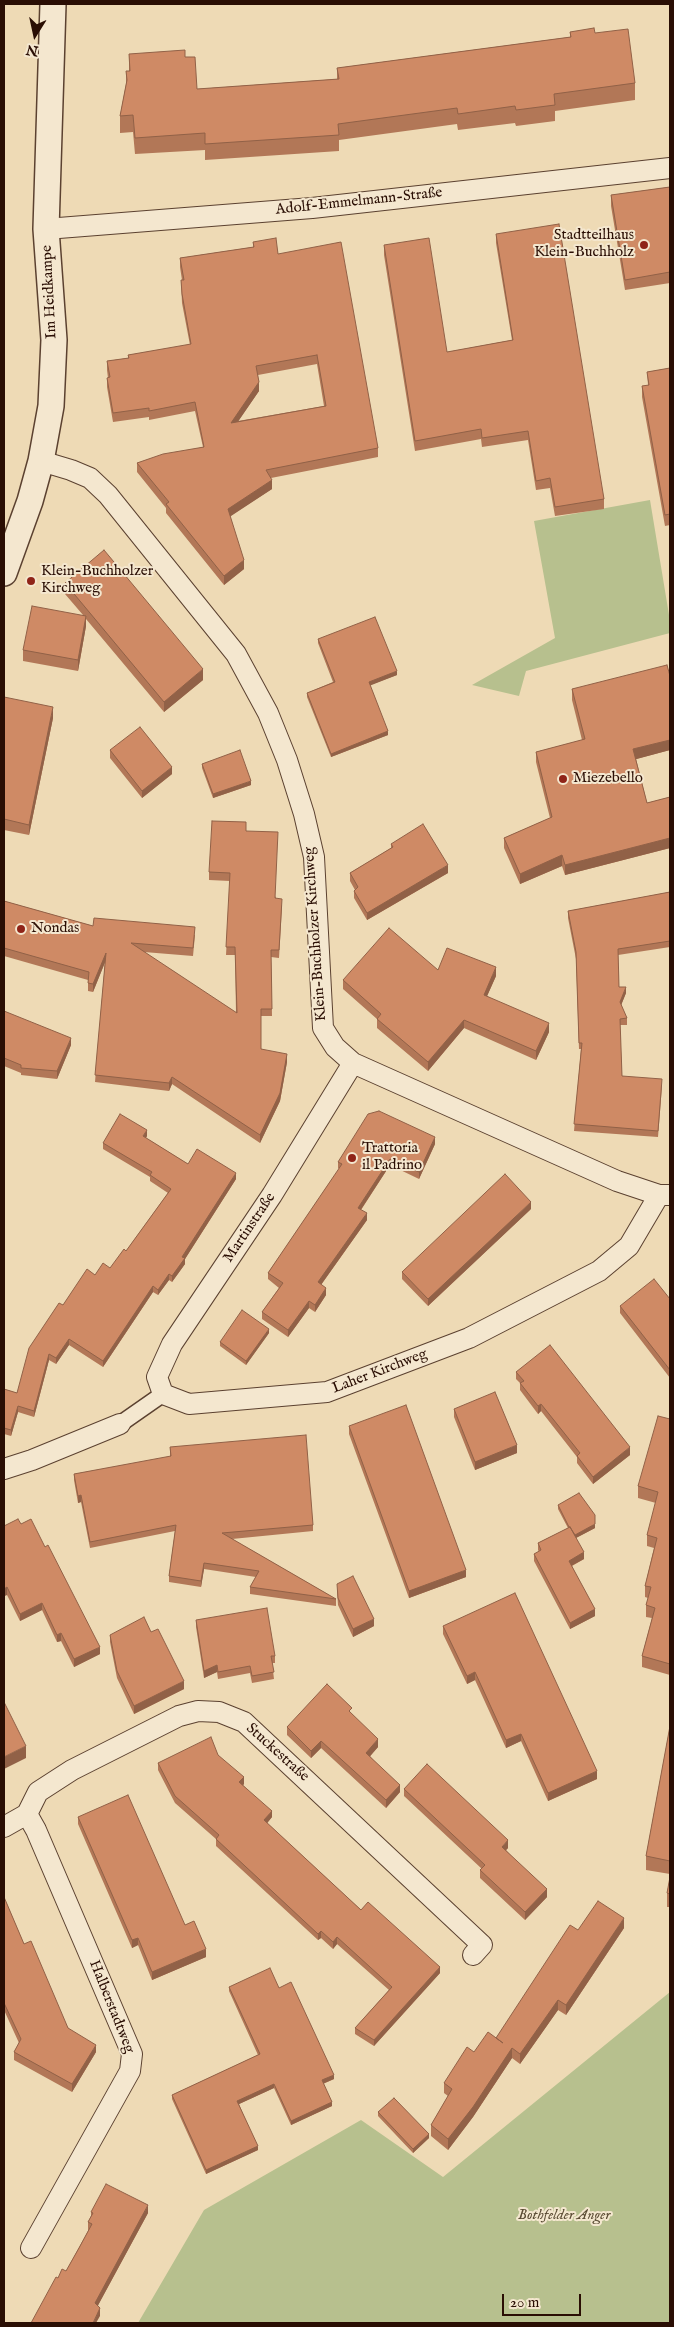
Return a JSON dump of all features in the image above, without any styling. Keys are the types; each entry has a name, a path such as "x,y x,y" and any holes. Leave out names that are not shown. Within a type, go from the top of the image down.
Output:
{"street":[{"name":"Im Heidkampe","path":"4,573 30,502 41,461 51,406 54,340 46,229 53,4"},
{"name":"Adolf-Emmelmann-Straße","path":"46,229 312,208 670,168"},
{"name":"Klein-Buchholzer Kirchweg","path":"41,461 90,478 108,495 236,654 268,713 287,760 304,814 314,857 323,1028 335,1047 353,1063 617,1181 665,1195"},
{"name":"Martinstraße","path":"163,1394 156,1376 172,1344 272,1195 353,1063"},
{"name":"Laher Kirchweg","path":"163,1394 189,1404 327,1392 469,1338 599,1271 630,1246 665,1195"},
{"path":"4,1470 120,1424 163,1394"},
{"name":"Stuckestraße","path":"27,1814 38,1792 72,1770 179,1716 198,1711 219,1712 244,1722 482,1945 473,1955"},
{"path":"4,1827 27,1814"},
{"name":"Halberstadtweg","path":"27,1814 36,1830 132,2054 130,2071 31,2248"}],"green space":[{"path":"650,500 670,621 670,633 526,671 519,696 472,685 555,638 534,521"},
{"name":"Bothfelder Anger","path":"670,1992 670,2323 138,2323 204,2210 361,2120 443,2177"}],"building":[{"path":"594,28 595,33 628,29 635,83 554,94 555,105 516,110 515,106 458,114 457,108 338,124 339,135 205,144 205,133 135,138 133,115 120,116 127,80 126,71 130,71 129,54 185,50 185,57 195,57 197,89 339,79 337,68 571,37 570,32"},
{"name":"Stadtteilhaus Klein-Buchholz","path":"670,187 670,272 625,280 611,195"},
{"path":"559,224 604,499 555,507 550,478 536,481 528,431 482,438 481,429 415,441 384,245 429,238 447,352 513,340 496,234"},
{"path":"276,238 278,254 341,242 378,448 266,470 272,480 228,509 244,560 224,576 166,504 169,502 137,463 163,454 204,447 195,402 149,411 149,408 113,413 107,378 110,377 107,361 129,358 128,355 191,344 182,294 181,280 184,280 180,258 254,247 253,242","holes":["317,355 326,406 231,423 259,382 256,366"]},
{"path":"670,368 670,514 665,515 642,386 649,385 647,372"},
{"path":"104,550 203,669 164,702 65,583"},
{"path":"32,606 86,616 78,660 23,650"},
{"path":"375,617 397,671 369,682 388,731 331,754 307,693 335,682 318,639"},
{"path":"667,665 670,676 670,740 633,749 647,803 670,797 670,838 565,865 562,855 520,874 504,838 552,817 536,752 585,739 572,689"},
{"path":"4,697 53,707 29,825 4,819"},
{"path":"140,727 172,767 142,791 110,750"},
{"path":"240,750 251,781 213,794 202,764"},
{"path":"212,821 246,822 246,831 278,832 275,898 282,899 279,950 271,950 272,1009 261,1009 261,1049 287,1054 280,1093 260,1135 172,1077 169,1083 95,1075 106,953 93,984 88,983 89,972 4,948 4,901 93,926 94,918 195,927 193,948 131,943 237,1013 235,947 226,947 230,873 209,872"},
{"path":"423,824 448,865 367,913 354,891 358,887 350,873 393,847 391,844"},
{"path":"670,892 670,941 618,949 619,987 626,987 620,1002 627,1018 620,1019 622,1076 662,1079 658,1131 574,1124 582,1043 579,1043 576,952 568,911"},
{"path":"389,928 438,970 447,948 496,967 484,995 549,1023 536,1051 464,1020 428,1062 377,1019 381,1014 343,980"},
{"path":"4,1011 71,1038 57,1071 21,1068 21,1065 4,1058"},
{"path":"379,1111 435,1137 419,1172 390,1159 358,1208 367,1213 318,1282 326,1288 315,1305 309,1301 288,1330 262,1312 283,1283 268,1273 342,1164 338,1162 368,1114"},
{"path":"120,1114 147,1130 143,1136 188,1164 197,1149 236,1173 182,1257 185,1258 172,1276 169,1274 158,1290 153,1286 103,1361 69,1339 56,1358 49,1354 34,1411 18,1406 11,1430 4,1428 4,1389 17,1393 29,1348 59,1303 63,1305 87,1269 95,1275 103,1263 110,1268 124,1249 126,1251 171,1189 150,1175 152,1172 103,1143"},
{"path":"505,1174 531,1202 428,1299 402,1272"},
{"path":"654,1279 670,1299 670,1370 620,1306"},
{"path":"242,1310 269,1329 246,1361 220,1342"},
{"path":"550,1345 630,1447 593,1477 577,1456 580,1453 541,1404 538,1406 520,1383 524,1381 516,1372"},
{"path":"495,1392 517,1445 475,1462 454,1409"},
{"path":"406,1405 466,1570 409,1591 349,1426"},
{"path":"658,1416 670,1419 670,1664 642,1656 655,1608 646,1605 651,1587 645,1586 657,1538 647,1535 658,1492 638,1486"},
{"path":"306,1435 313,1525 222,1533 336,1599 250,1587 259,1571 204,1563 201,1581 169,1576 176,1525 90,1542 81,1495 78,1496 74,1474 171,1456 170,1447"},
{"path":"579,1493 595,1515 595,1524 575,1535 558,1505"},
{"path":"18,1519 21,1524 31,1519 45,1547 48,1545 100,1647 74,1659 61,1633 57,1635 42,1603 20,1614 7,1587 4,1589 4,1526"},
{"path":"570,1527 584,1552 569,1561 595,1609 570,1623 534,1554 541,1550 538,1543"},
{"path":"353,1576 374,1619 353,1629 338,1598 337,1584"},
{"path":"515,1593 597,1771 548,1793 521,1734 506,1740 475,1672 467,1676 443,1626"},
{"path":"267,1608 275,1656 271,1656 274,1672 252,1676 250,1666 218,1672 217,1665 204,1671 196,1620"},
{"path":"144,1617 151,1632 158,1629 184,1681 134,1706 117,1671 110,1635"},
{"path":"327,1684 352,1708 349,1711 378,1739 366,1753 400,1785 386,1800 321,1741 311,1751 287,1727"},
{"path":"4,1702 26,1746 4,1757"},
{"path":"670,1726 670,1861 646,1856"},
{"path":"211,1737 218,1755 244,1777 239,1782 272,1811 264,1820 361,1910 368,1902 440,1967 374,2040 355,2028 392,1987 337,1937 333,1942 321,1931 318,1934 216,1839 219,1835 175,1796 158,1763"},
{"path":"427,1764 508,1840 502,1847 547,1889 525,1912 480,1870 485,1865 404,1789"},
{"path":"128,1795 185,1925 194,1921 206,1949 152,1972 138,1938 132,1940 78,1817"},
{"path":"670,1877 670,1894 667,1893"},
{"path":"4,1897 24,1944 31,1941 68,2028 96,2045 72,2084 14,2052 21,2039 4,2003"},
{"path":"598,1901 624,1918 566,2005 558,2000 520,2054 512,2048 473,2107 448,2139 431,2125 452,2089 444,2083 467,2047 474,2052 488,2032 496,2038 570,1925 578,1930"},
{"path":"270,1968 279,1988 291,1982 334,2075 322,2080 332,2102 291,2121 274,2084 237,2101 258,2146 206,2170 172,2095 260,2054 229,1987"},
{"path":"394,2098 429,2134 413,2149 378,2112"},
{"path":"106,2184 148,2205 95,2303 100,2308 93,2323 31,2323 56,2277 58,2278 62,2269 66,2271 92,2224 88,2222 93,2213 91,2212"}],"place":[{"name":"Stadtteilhaus Klein-Buchholz","path":"644,245"},
{"name":"Klein-Buchholzer Kirchweg","path":"31,581"},
{"name":"Miezebello","path":"563,779"},
{"name":"Nondas","path":"21,929"},
{"name":"Trattoria il Padrino","path":"352,1158"}]}
